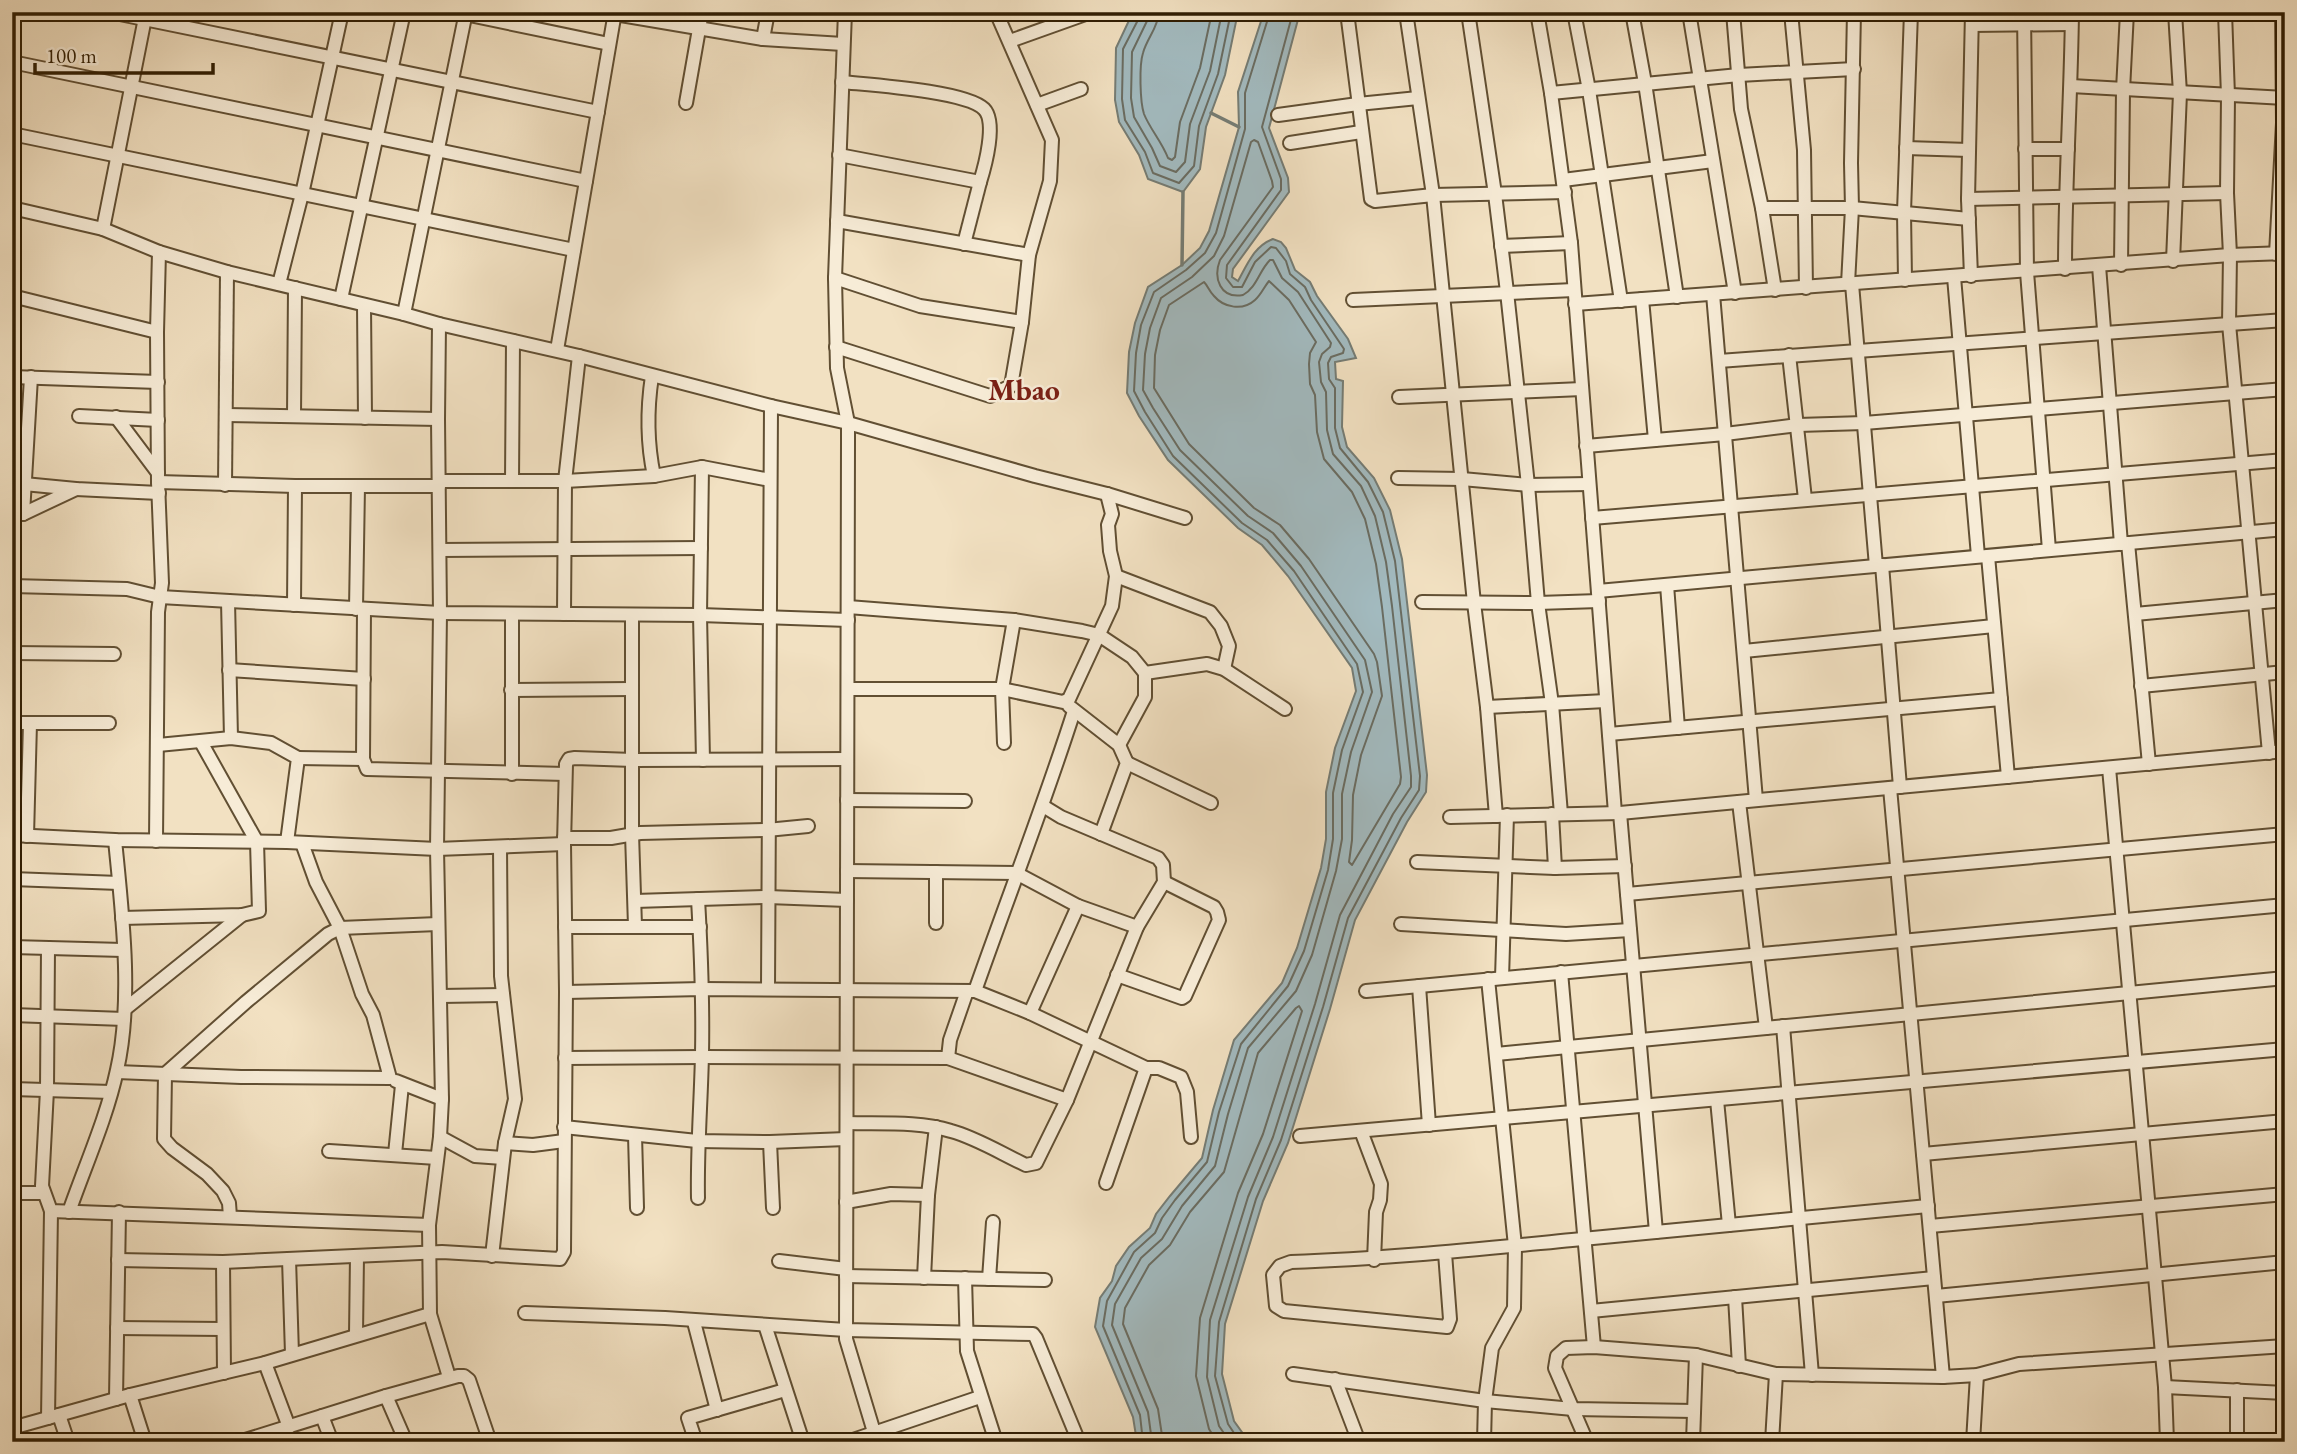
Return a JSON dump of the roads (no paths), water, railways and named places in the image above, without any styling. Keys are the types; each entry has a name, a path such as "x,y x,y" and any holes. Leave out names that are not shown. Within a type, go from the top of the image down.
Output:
{"street":[{"path":"110,12 145,16 332,58 598,112"},
{"path":"279,284 342,12"},
{"path":"341,299 404,12"},
{"path":"686,103 702,12"},
{"path":"763,38 768,12"},
{"path":"845,12 835,278 836,368 848,423 846,1330 848,1350 876,1438"},
{"path":"836,347 990,396 1011,386 1022,322 1029,256 1050,181 1052,140 996,12"},
{"path":"1010,41 1091,12"},
{"path":"1347,12 1371,200 1495,194 1564,186 1601,176 1713,161"},
{"path":"1406,12 1433,195 1474,603 1502,815 1506,866 1502,978"},
{"path":"1468,12 1507,292 1538,603 1552,704 1557,814 1555,868"},
{"path":"1537,12 1571,243 1606,701 1625,866 1656,1232"},
{"path":"1574,12 1589,90 1621,301"},
{"path":"1632,12 1677,297"},
{"path":"1689,12 1735,293"},
{"path":"1733,12 1743,119 1762,208 1775,290"},
{"path":"1791,12 1804,150 1805,288"},
{"path":"1854,12 1850,284 1870,495 1888,636 1894,708 1897,869 1944,1377"},
{"path":"1905,280 1904,212 1912,12"},
{"path":"2121,265 2123,90 2127,12"},
{"path":"2173,261 2180,93 2175,12"},
{"path":"2225,12 2229,324 2269,753"},
{"path":"1575,304 2280,253 2284,123 2282,12"},
{"path":"404,314 452,82 462,13 609,44"},
{"path":"556,351 615,13 763,38 844,44"},
{"path":"103,229 145,16"},
{"path":"1972,276 1968,199 1972,19 2071,18 2065,269"},
{"path":"2024,19 2028,272 2049,550"},
{"path":"12,62 586,181"},
{"path":"1551,93 1739,75 1854,69"},
{"path":"842,82 955,95 984,109 991,123 985,169 964,244"},
{"path":"2071,86 2284,98"},
{"path":"1037,105 1081,89"},
{"path":"1278,115 1418,98"},
{"path":"1290,143 1361,132"},
{"path":"12,134 574,250"},
{"path":"1906,148 1969,150"},
{"path":"2025,149 2068,149"},
{"path":"839,155 980,182"},
{"path":"1968,199 2227,193"},
{"path":"12,208 103,229 159,252 227,272 848,423 1185,517"},
{"path":"1762,208 1852,208 1969,219"},
{"path":"837,221 1029,256"},
{"path":"1501,246 1571,243"},
{"path":"156,841 158,620 162,567 158,483 159,252"},
{"path":"2099,266 2116,474 2149,764"},
{"path":"225,485 227,272"},
{"path":"1955,277 1972,486 1994,626 2007,777"},
{"path":"835,278 920,306 1022,322"},
{"path":"294,416 295,288"},
{"path":"1353,300 1574,289"},
{"path":"1713,294 1756,800"},
{"path":"12,296 157,332"},
{"path":"1642,299 1655,440"},
{"path":"364,305 365,418"},
{"path":"1719,361 2285,320"},
{"path":"439,324 440,613 437,849 442,1099 429,1225 429,1252 430,1314 449,1377"},
{"path":"512,481 513,341"},
{"path":"1788,355 1805,499"},
{"path":"564,614 565,481 579,356"},
{"path":"652,376 648,403 649,454 654,476"},
{"path":"12,377 158,382"},
{"path":"18,514 24,484 31,377"},
{"path":"1399,397 1582,389"},
{"path":"1586,446 1725,435 1798,425 1864,423 2285,389"},
{"path":"768,989 771,406"},
{"path":"226,415 438,419"},
{"path":"79,416 158,420"},
{"path":"116,418 158,483"},
{"path":"1592,518 2285,460"},
{"path":"24,484 76,489 158,483 358,486 565,481 654,476 702,467 770,480"},
{"path":"702,467 700,615 703,760"},
{"path":"1398,478 1462,479 1528,485 1589,484"},
{"path":"293,605 295,486"},
{"path":"358,486 364,679 363,759 367,769 565,774"},
{"path":"18,514 76,489"},
{"path":"1063,702 1072,695 1112,606 1116,576 1110,551 1108,525 1112,514 1107,494"},
{"path":"1422,602 1538,603 1737,578 2285,529"},
{"path":"440,550 701,548"},
{"path":"1116,576 1210,612 1221,626 1229,646 1224,669"},
{"path":"1667,585 1678,728"},
{"path":"12,586 127,590 160,597 440,613 769,617 848,614 1014,620 1099,635 1132,656 1145,673 1145,697 1119,745"},
{"path":"2134,614 2285,600"},
{"path":"228,601 231,738"},
{"path":"512,614 512,774"},
{"path":"632,615 632,834 635,926"},
{"path":"1004,743 1002,689 1014,620"},
{"path":"1744,652 1994,626"},
{"path":"12,653 114,654"},
{"path":"1145,673 1207,664 1224,669 1285,709"},
{"path":"229,670 364,679"},
{"path":"2141,685 2285,672"},
{"path":"511,690 632,689"},
{"path":"848,689 1002,689 1063,702 1119,745 1127,763 1211,803"},
{"path":"1609,734 2001,699"},
{"path":"1487,707 1606,701"},
{"path":"948,1058 950,1040 1043,806 1074,711"},
{"path":"12,723 109,723"},
{"path":"27,836 30,723"},
{"path":"158,745 231,738 271,743 298,758 363,759"},
{"path":"122,918 256,914 260,908 257,842 201,742"},
{"path":"1450,817 1618,813 2285,751"},
{"path":"287,842 298,758"},
{"path":"118,1261 223,1262 429,1252 556,1259 562,1256 566,764 575,758 847,759"},
{"path":"1101,834 1127,763"},
{"path":"2109,768 2165,1387 2167,1442"},
{"path":"847,800 965,800"},
{"path":"1739,802 1766,1028"},
{"path":"846,1123 936,1127 954,1131 1026,1165 1036,1163 1067,1100 1137,927 1164,882 1163,865 1158,858 1061,817 1043,806"},
{"path":"12,835 437,849 500,847 632,834 808,827"},
{"path":"1627,894 2285,834"},
{"path":"69,1212 117,1072 124,1014 122,918 115,840"},
{"path":"302,843 316,883 340,928 396,1081 395,1154"},
{"path":"492,1256 505,1143 515,1099 503,995 500,847"},
{"path":"1417,862 1555,868 1625,866"},
{"path":"847,871 1016,873 1078,906 1137,927"},
{"path":"936,872 936,923"},
{"path":"12,879 119,883"},
{"path":"1117,975 1182,998 1185,996 1219,920 1214,907 1164,882"},
{"path":"635,901 768,897 847,900"},
{"path":"698,899 702,989 698,1198"},
{"path":"1366,990 2285,905"},
{"path":"1030,1013 1078,906"},
{"path":"12,1015 48,1017 124,1014 242,915"},
{"path":"1401,923 1566,934 1630,930"},
{"path":"230,1217 229,1203 223,1191 195,1162 164,1139 164,1074 328,934 340,928 438,924"},
{"path":"565,927 700,927"},
{"path":"12,947 123,950"},
{"path":"48,948 43,1193 51,1211 54,1417 68,1442"},
{"path":"1560,972 1594,1347"},
{"path":"1496,1054 2285,978"},
{"path":"1484,1442 1485,1401 1492,1348 1514,1308 1515,1246 1488,979"},
{"path":"1419,986 1429,1125"},
{"path":"566,992 702,989 971,991 1030,1013 1146,1068 1159,1068 1181,1077 1187,1092 1191,1137"},
{"path":"441,996 503,995"},
{"path":"1783,1026 1812,1375"},
{"path":"1300,1136 2285,1049"},
{"path":"565,1058 948,1058 1067,1100"},
{"path":"1106,1183 1146,1068"},
{"path":"117,1072 396,1081 442,1099"},
{"path":"12,1089 111,1092"},
{"path":"1717,1100 1728,1225"},
{"path":"1923,1154 2285,1121"},
{"path":"564,1126 697,1141 846,1139"},
{"path":"924,1278 928,1195 936,1127"},
{"path":"1361,1131 1381,1184 1376,1212 1374,1260"},
{"path":"635,1135 637,1208"},
{"path":"440,1137 475,1156 503,1158"},
{"path":"505,1143 533,1145 564,1141"},
{"path":"770,1142 773,1209"},
{"path":"329,1151 437,1158"},
{"path":"12,1193 43,1193"},
{"path":"846,1202 891,1194 928,1195"},
{"path":"1930,1226 2285,1194"},
{"path":"1445,1253 1450,1319 1447,1328 1284,1311 1276,1306 1273,1275 1280,1266 1291,1262 1374,1260 1799,1218 1928,1206"},
{"path":"51,1211 429,1225"},
{"path":"116,1399 119,1212"},
{"path":"989,1279 993,1222"},
{"path":"356,1335 357,1256"},
{"path":"289,1259 292,1354"},
{"path":"779,1261 846,1272 924,1278 1045,1280"},
{"path":"223,1262 224,1373"},
{"path":"1936,1296 2285,1262"},
{"path":"965,1278 967,1351 996,1442"},
{"path":"1591,1311 1934,1278"},
{"path":"1735,1297 1739,1366"},
{"path":"525,1313 846,1330 1034,1335 1079,1442"},
{"path":"12,1428 130,1395 265,1363 430,1314"},
{"path":"694,1321 717,1410"},
{"path":"765,1325 803,1442"},
{"path":"117,1328 223,1329"},
{"path":"1587,1442 1556,1368 1557,1356 1566,1348 1594,1347 1696,1355 1776,1374 1944,1377 1977,1375 2019,1364 2285,1346"},
{"path":"1693,1442 1696,1355"},
{"path":"265,1363 289,1427"},
{"path":"1293,1374 1485,1401 1573,1409 1694,1411"},
{"path":"1772,1442 1776,1374"},
{"path":"1973,1442 1977,1375"},
{"path":"239,1442 259,1439 322,1416 449,1377 464,1376 469,1380 490,1442"},
{"path":"1335,1379 1359,1442"},
{"path":"2165,1387 2285,1393"},
{"path":"696,1442 688,1418 785,1390"},
{"path":"2237,1391 2237,1442"},
{"path":"130,1395 145,1442"},
{"path":"386,1396 406,1442"},
{"path":"847,1442 876,1438 980,1397"},
{"path":"322,1416 332,1442"}],"water":[{"path":"1133,12 1238,12 1225,75 1206,127 1200,169 1183,192 1148,179 1139,155 1119,122 1115,100 1116,48"},
{"path":"1264,12 1300,12 1269,128 1288,178 1289,192 1233,269 1232,277 1238,281 1252,257 1266,242 1273,239 1281,242 1295,270 1310,282 1348,339 1356,358 1335,362 1336,379 1343,381 1342,427 1347,447 1374,478 1390,510 1402,559 1427,775 1426,792 1355,920 1288,1143 1263,1201 1225,1324 1222,1374 1234,1421 1249,1442 1137,1442 1133,1417 1095,1327 1100,1298 1129,1247 1150,1228 1156,1214 1202,1158 1234,1040 1282,983 1297,948 1321,868 1326,839 1326,792 1335,748 1356,691 1352,668 1288,576 1262,545 1238,528 1168,460 1127,393 1129,352 1135,323 1148,287 1182,265 1200,248 1209,231 1239,127 1238,92"}],"waterway":[{"path":"1211,113 1239,127"},
{"path":"1182,265 1183,192"}],"district":[{"name":"Mbao","path":"1024,390"}]}
